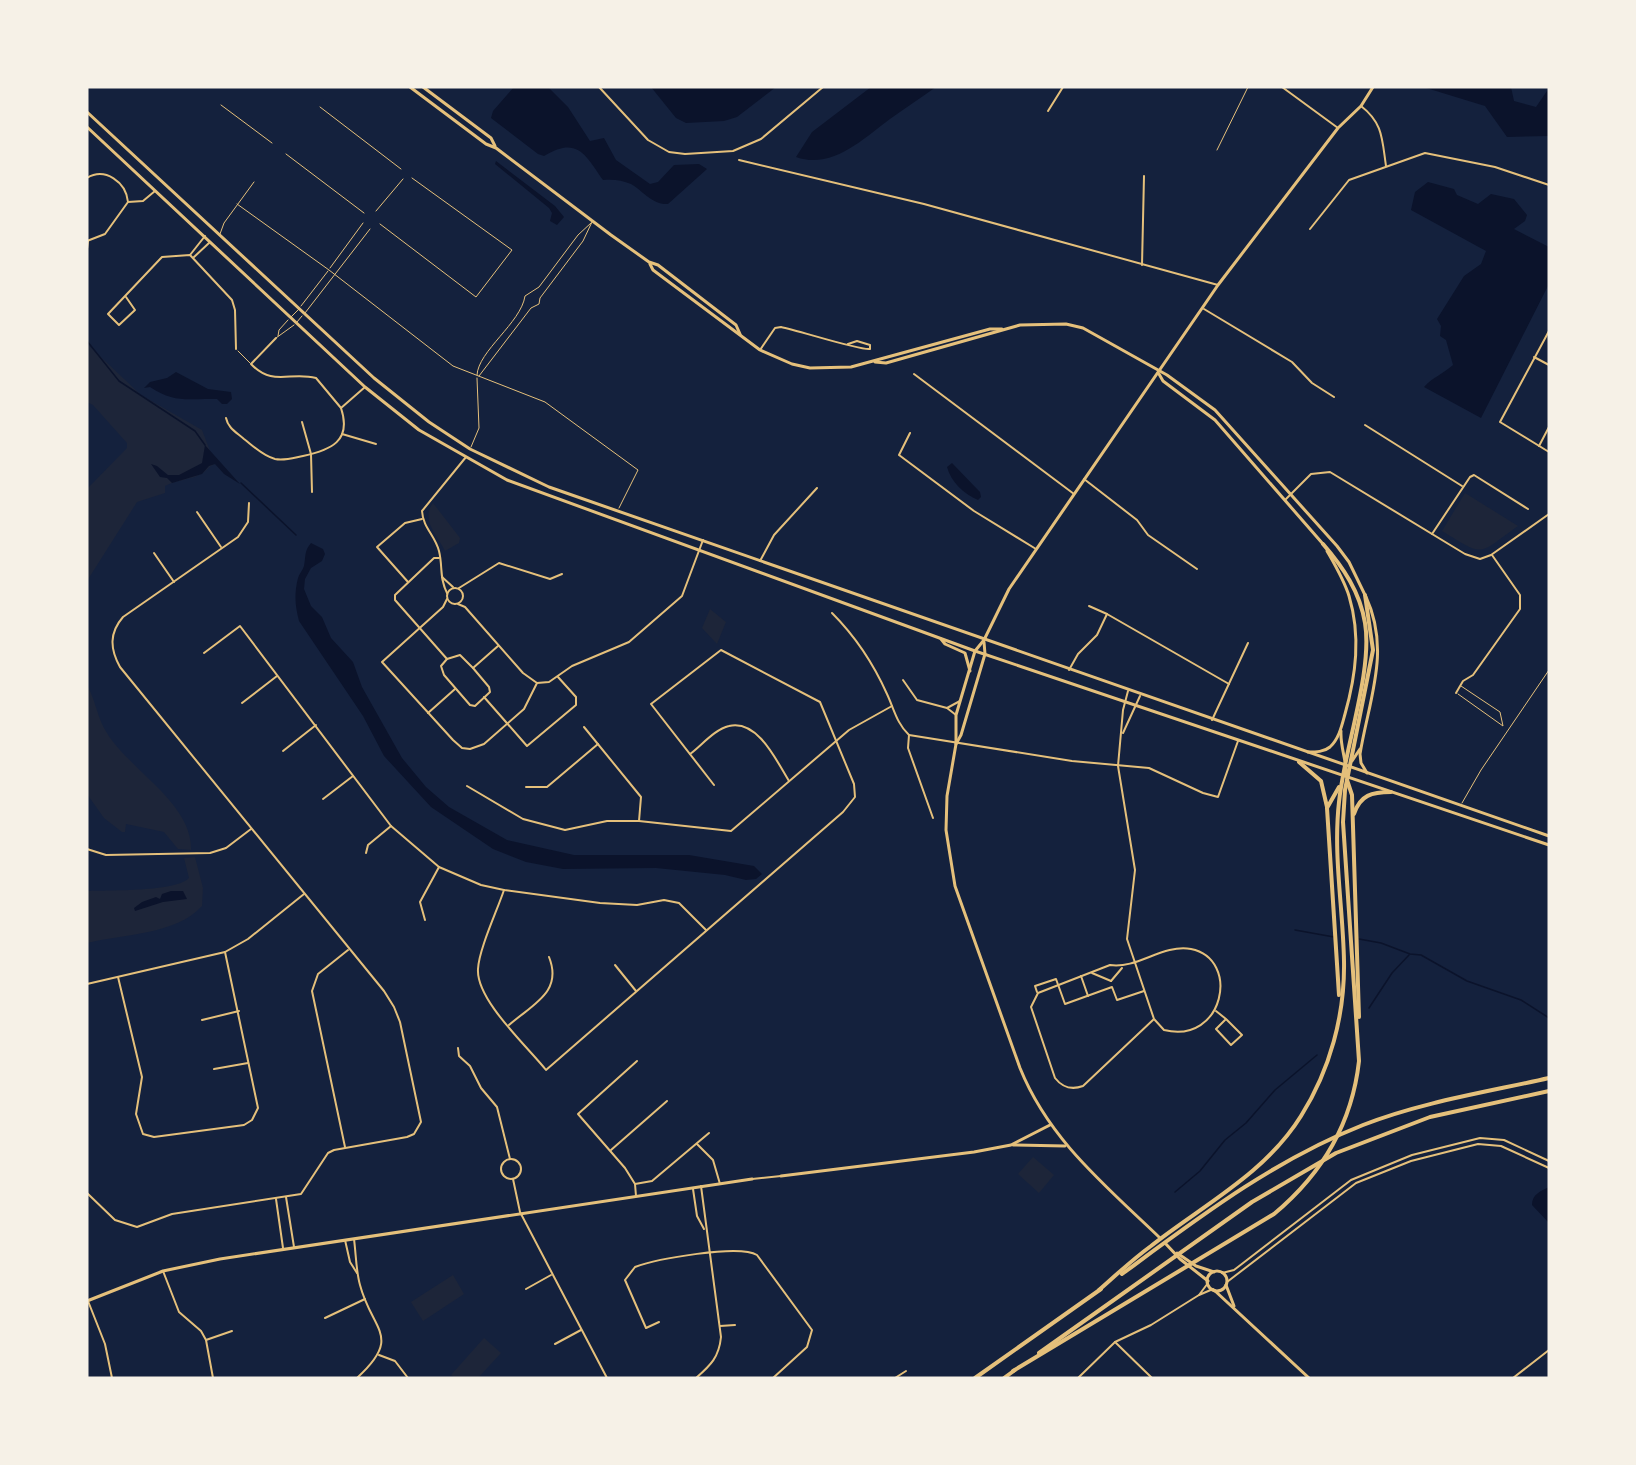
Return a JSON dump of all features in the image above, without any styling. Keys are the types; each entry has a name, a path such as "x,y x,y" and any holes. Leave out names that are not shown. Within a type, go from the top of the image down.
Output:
{"highway":[{"path":"1099,1290 1150,1246 1240,1181 1268,1157 1291,1131 1322,1076 1334,1039 1344,962 1336,823 1340,789 1365,664 1365,623 1353,587 1323,544"},
{"path":"1013,1371 1274,1214 1298,1194 1335,1144 1357,1084 1359,1039 1344,865 1345,790 1373,650 1365,595"},
{"path":"1299,762 1322,781 1327,808 1340,1006"},
{"path":"1346,776 1351,790 1353,818 1358,1033"},
{"path":"1327,808 1346,776"},
{"path":"1353,818 1363,798 1373,793 1391,792"},
{"path":"975,1378 1181,1231 1270,1171 1364,1125 1427,1105 1549,1078"},
{"path":"1004,1378 1285,1181 1353,1145 1430,1118 1549,1092"}],"main road":[{"path":"410,87 486,144 496,148 593,222 649,262 658,265 736,324 741,334"},
{"path":"423,87 491,138 496,148"},
{"path":"1309,1378 1213,1290 1208,1282 1185,1264 1065,1146 1050,1125 1023,1074 951,870 946,818 956,744 956,715 975,651 984,640 1005,596 1158,372 1204,309 1218,285 1338,128 1361,106 1373,87"},
{"path":"87,112 374,378 429,422 470,449 549,487 1128,692 1549,836"},
{"path":"87,127 365,387 419,430 507,480 546,497 699,550 975,651 1549,845"},
{"path":"649,262 653,270 733,331 741,334 760,350 792,364 810,368 886,363 1004,330 1032,324 1066,324 1083,328 1106,339 1176,381 1215,410 1291,493 1349,562 1374,619 1379,656 1375,688 1361,747 1361,763 1367,774"},
{"path":"875,362 885,356 990,328 1004,330"},
{"path":"1158,372 1163,381 1215,420 1323,544 1349,596 1356,635 1353,685 1341,730 1334,743 1326,750 1305,752"},
{"path":"941,639 945,644 965,653 970,671"},
{"path":"956,744 961,735 985,654 984,640"},
{"path":"1341,730 1341,751 1347,767 1346,776"},
{"path":"1347,767 1361,747"},
{"path":"781,1176 974,1152 1011,1144 1050,1125"},
{"path":"1011,1144 1065,1146"},
{"path":"88,1301 164,1271 283,1248 752,1179"},
{"path":"1173,1251 1196,1266 1222,1273 1235,1308"},
{"path":"1208,1282 1214,1272"},
{"path":"1213,1290 1221,1290 1226,1284"}],"street":[{"path":"599,87 648,140 669,152 685,154 733,151 761,140 823,87"},
{"path":"1048,111 1063,87"},
{"path":"1282,87 1338,128"},
{"path":"1361,106 1375,117 1380,127 1386,166"},
{"path":"1310,229 1349,180 1425,153 1495,167 1549,186"},
{"path":"739,160 924,204 1218,285"},
{"path":"87,178 98,173 107,174 125,190 128,202 105,234 87,241 87,249"},
{"path":"1142,265 1144,176"},
{"path":"128,202 143,201 156,191"},
{"path":"190,255 205,236"},
{"path":"194,257 211,241"},
{"path":"126,297 135,310 119,325 108,314 162,257 190,255 232,300 236,319 236,349"},
{"path":"1204,309 1292,362 1312,383 1334,397"},
{"path":"760,350 775,328 781,327 848,344 853,348 870,349 870,345 856,341 848,344"},
{"path":"1549,331 1500,422 1549,452"},
{"path":"226,418 229,428 273,459 284,460 311,454 335,445 342,434 345,421 341,408 316,378 296,375 276,379 251,364 277,337"},
{"path":"1534,357 1549,365"},
{"path":"914,374 1074,494"},
{"path":"341,408 365,387"},
{"path":"302,422 311,454 312,492"},
{"path":"1365,425 1462,486"},
{"path":"1539,446 1549,427"},
{"path":"910,433 899,455 974,511 1036,549"},
{"path":"342,434 376,444"},
{"path":"443,607 447,593 440,575 439,550 422,519 424,506 466,457"},
{"path":"1285,500 1311,474 1330,471 1473,558 1492,555 1549,514"},
{"path":"1432,534 1462,486 1474,476 1528,509"},
{"path":"1084,479 1137,520 1148,536 1197,569"},
{"path":"760,561 774,535 816,488"},
{"path":"87,1193 115,1220 137,1227 172,1214 301,1194 328,1153 345,1147 407,1137 414,1134 421,1122 394,1007 120,667 113,650 113,632 117,624 244,530 250,514 249,503"},
{"path":"197,512 221,547"},
{"path":"408,583 376,547 405,523 422,519"},
{"path":"467,585 463,592 465,607 523,673 537,683 549,682 572,666 623,646 677,600 686,589 703,540"},
{"path":"154,553 174,582"},
{"path":"1456,693 1473,675 1520,609 1520,595 1492,555"},
{"path":"440,558 434,558 395,594 395,600 447,658"},
{"path":"440,575 454,587 459,588 499,563 550,579 562,574"},
{"path":"447,593 454,587"},
{"path":"459,588 463,592"},
{"path":"447,599 465,607"},
{"path":"458,604 463,599"},
{"path":"452,603 443,607 382,662 453,740 462,748 470,749 484,744 524,709 537,683"},
{"path":"1089,606 1229,684"},
{"path":"832,613 868,661 899,723 909,735 956,744 1155,770 1203,794 1218,797 1238,741"},
{"path":"1069,670 1078,654 1097,635 1107,614"},
{"path":"204,653 240,626 391,826 439,867 481,885 504,890 600,903 637,904 673,901 686,907 706,930"},
{"path":"1212,720 1248,643"},
{"path":"473,668 498,646"},
{"path":"504,890 478,973 483,993 546,1070 853,802 855,790 820,702 721,650 651,704 714,785"},
{"path":"460,655 489,687 490,692 475,706 470,705 441,670 447,658 460,655"},
{"path":"242,703 277,676"},
{"path":"484,698 527,746 576,705 576,697 558,676"},
{"path":"903,680 917,700 947,708 956,715"},
{"path":"428,713 455,689"},
{"path":"1111,981 1123,967 1135,962 1175,949 1198,951 1209,960 1218,975 1221,990 1216,1011 1209,1020 1187,1031 1164,1030 1154,1019 1144,991 1135,962 1126,928 1135,870 1118,766 1128,692"},
{"path":"1122,736 1140,696"},
{"path":"947,708 960,701"},
{"path":"467,786 523,819 548,827 576,830 607,821 639,821 731,831 858,723 892,706"},
{"path":"283,751 316,725"},
{"path":"690,754 723,728 730,725 744,727 768,747 789,781"},
{"path":"584,727 641,797 639,821"},
{"path":"909,735 908,748 933,818"},
{"path":"526,787 547,787 598,744"},
{"path":"323,799 353,776"},
{"path":"366,853 368,845 391,826"},
{"path":"87,849 106,855 210,853 226,848 251,829"},
{"path":"425,920 420,902 439,867"},
{"path":"87,984 225,952 248,939 304,894"},
{"path":"345,1147 312,991 318,974 349,949"},
{"path":"117,977 142,1077 136,1114 143,1134 154,1137 244,1125 252,1120 258,1108 225,952"},
{"path":"509,1025 550,990 555,971 549,957"},
{"path":"615,965 636,991"},
{"path":"1123,967 1110,965 1038,993 1032,1000 1032,1015 1051,1072 1059,1083 1069,1088 1083,1086 1154,1019"},
{"path":"1091,972 1111,981"},
{"path":"1081,976 1088,996"},
{"path":"1038,993 1035,986 1056,979 1065,1004 1112,987"},
{"path":"1111,981 1117,1000 1144,991"},
{"path":"202,1020 238,1011"},
{"path":"1216,1011 1226,1019 1242,1035 1232,1045 1216,1029 1226,1019"},
{"path":"458,1047 459,1056 470,1066 481,1088 497,1107 510,1160"},
{"path":"636,1196 635,1184 611,1150 578,1114 637,1062"},
{"path":"214,1070 248,1063"},
{"path":"611,1150 667,1101"},
{"path":"635,1184 652,1181 710,1133"},
{"path":"1222,1273 1234,1270 1351,1180 1412,1155 1480,1138 1504,1140 1549,1161"},
{"path":"697,1144 713,1160 720,1184"},
{"path":"1226,1284 1356,1183 1411,1161 1478,1144 1502,1146 1549,1168"},
{"path":"510,1160 516,1161 521,1169 519,1176 513,1179 507,1178 502,1171 502,1165 510,1160"},
{"path":"752,1179 781,1176"},
{"path":"513,1179 520,1212 607,1378"},
{"path":"696,1378 714,1363 720,1352 720,1326 708,1253 701,1186"},
{"path":"693,1187 697,1216 706,1231"},
{"path":"286,1197 294,1247"},
{"path":"276,1199 283,1248"},
{"path":"344,1239 350,1262 358,1276"},
{"path":"354,1239 358,1276 365,1299 381,1334 379,1355 357,1378"},
{"path":"659,1322 646,1328 627,1289 625,1280 629,1273 643,1264 708,1253 739,1249 757,1255 809,1325 812,1336 807,1347 773,1378"},
{"path":"164,1271 179,1312 201,1331 206,1340 213,1378"},
{"path":"526,1289 551,1275"},
{"path":"1199,1295 1208,1282"},
{"path":"1079,1378 1115,1342 1151,1326 1199,1295 1213,1290"},
{"path":"326,1318 365,1299"},
{"path":"88,1301 105,1344 112,1378"},
{"path":"720,1326 735,1325"},
{"path":"555,1344 581,1330"},
{"path":"206,1340 232,1331"},
{"path":"1115,1342 1152,1378"},
{"path":"1513,1378 1549,1350"},
{"path":"379,1355 395,1361 408,1378"},
{"path":"895,1378 906,1371"}],"lane":[{"path":"1217,150 1248,87"},
{"path":"221,105 272,143"},
{"path":"320,107 401,169"},
{"path":"286,154 364,213"},
{"path":"380,225 476,297 512,250 412,178"},
{"path":"376,211 403,179"},
{"path":"219,236 224,223 254,182"},
{"path":"237,204 335,274 453,366 551,405 638,470 618,510"},
{"path":"466,457 479,428 477,370 524,302 525,296 532,292 578,235 593,222"},
{"path":"528,307 538,306 540,298 583,241 593,222"},
{"path":"277,337 279,330 329,270 363,223"},
{"path":"277,337 283,335 304,314 370,229"},
{"path":"477,377 483,374 531,308"},
{"path":"236,349 251,364"},
{"path":"1461,807 1481,770 1549,670"},
{"path":"1461,686 1500,712 1503,726"},
{"path":"1456,693 1503,726 1508,732"}],"shaded area":[{"path":"514,87 548,87 568,107 590,141 604,138 616,160 650,184 658,182 674,165 699,164 707,169 668,204 662,204 652,200 628,183 603,180 591,162 572,148 555,150 544,156 538,154 491,118 493,111"},
{"path":"651,87 776,87 737,117 724,121 686,123 676,118"},
{"path":"871,87 936,87 858,143 834,156 809,160 796,157 812,132"},
{"path":"1423,87 1511,87 1514,101 1536,107 1549,88 1549,136 1507,137 1485,106"},
{"path":"496,161 555,206 564,217 557,225 550,221 552,213 549,208 495,164"},
{"path":"1428,182 1454,189 1457,195 1478,204 1491,194 1514,199 1527,215 1525,221 1514,229 1549,247 1549,284 1481,418 1424,387 1453,365 1446,340 1440,336 1441,326 1437,319 1464,276 1481,264 1486,251 1411,210 1415,192"},
{"path":"87,344 141,395 202,430 215,464 199,475 165,486 165,493 137,502 87,581 87,489 127,448 127,443 93,405 87,402"},
{"path":"176,372 208,389 231,392 232,399 227,404 222,404 217,399 175,398 150,387 144,388 150,382 167,378"},
{"path":"205,445 240,484 224,474 215,464 209,466 202,474 172,483 167,478 160,477 151,464 168,475 179,475 202,463"},
{"path":"952,463 980,492 981,497 978,500 963,491 955,482 947,467"},
{"path":"1465,493 1518,526 1481,550 1467,546 1442,531"},
{"path":"433,503 460,538 459,543 445,551 429,522 429,509"},
{"path":"311,543 323,549 325,554 322,561 311,568 305,579 304,589 311,606 322,617 331,638 353,662 362,687 402,758 426,787 449,807 507,840 574,855 689,855 754,866 762,874 756,879 746,880 725,875 656,868 563,869 526,862 493,849 431,807 384,756 363,716 299,621 296,600 297,584 304,566 306,551"},
{"path":"710,609 726,622 717,644 702,628"},
{"path":"87,685 104,728 114,743 170,801 181,816 189,833 191,850 178,849 164,832 126,824 125,832 122,832 104,818 87,794"},
{"path":"195,857 203,888 202,906 191,916 164,928 87,943 87,891 157,888 182,883 189,878 184,858"},
{"path":"183,891 187,899 163,902 135,911 134,908 142,902 156,897 160,899 162,894"},
{"path":"1033,1157 1054,1175 1039,1193 1018,1174"},
{"path":"1549,1187 1549,1223 1532,1205 1532,1201 1535,1196"},
{"path":"453,1275 464,1294 423,1321 411,1302"},
{"path":"484,1338 501,1353 478,1378 455,1378 451,1375"}],"waterway":[{"path":"87,341 119,381 195,431 205,445"},
{"path":"241,483 296,535"},
{"path":"1295,930 1334,937"},
{"path":"1359,939 1421,955 1467,981 1521,1000 1549,1018"},
{"path":"1369,1008 1392,973 1409,955"},
{"path":"1175,1192 1200,1171 1225,1140 1246,1123 1275,1090 1317,1055"}]}
